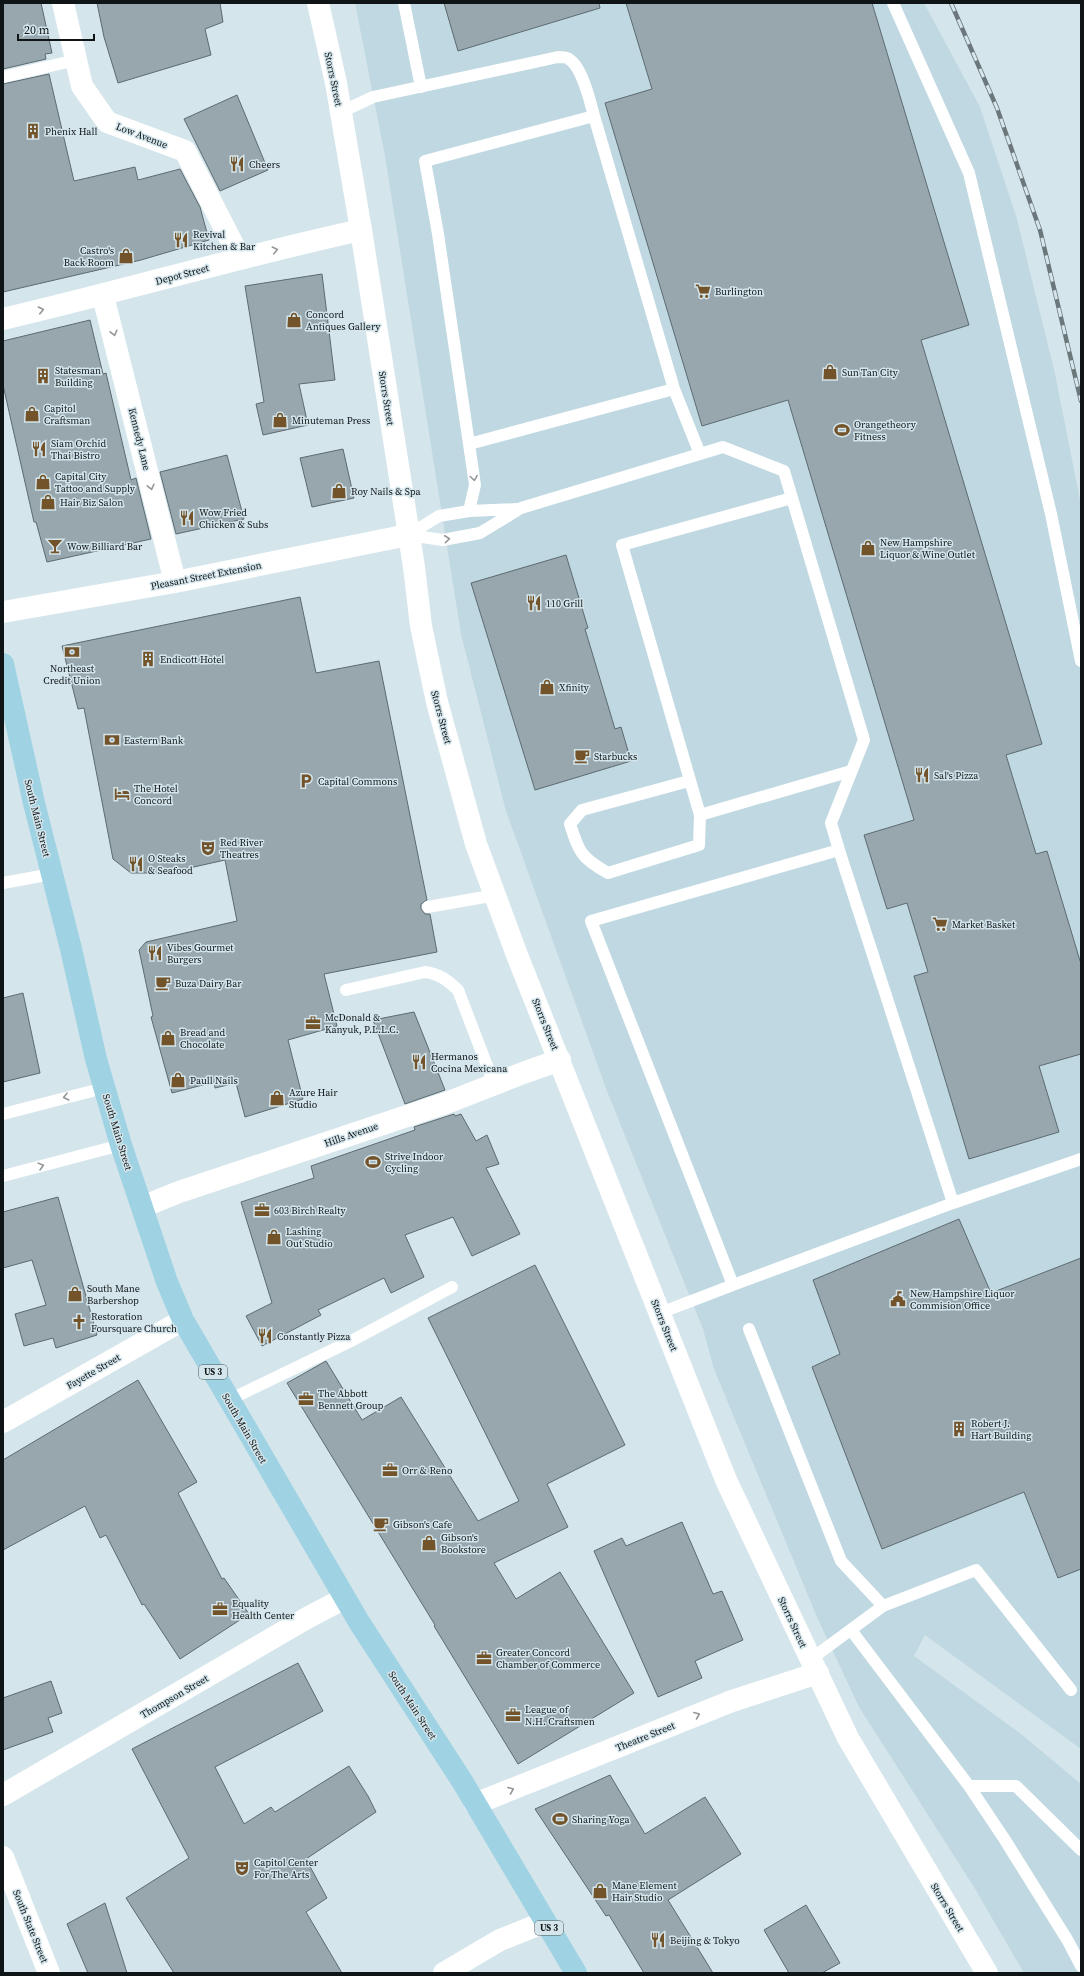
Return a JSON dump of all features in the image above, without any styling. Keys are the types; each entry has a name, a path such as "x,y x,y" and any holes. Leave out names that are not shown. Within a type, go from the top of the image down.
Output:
{"main road":[{"name":"South Main Street","path":"3,664 34,803 104,1088 121,1145 167,1282 183,1320 346,1598 475,1804 576,1973"}],"street":[{"name":"Low Avenue","path":"63,3 82,86 107,122 185,151 240,258"},
{"name":"Storrs Street","path":"318,3 341,112 361,230 421,626 437,702 476,844 517,955 726,1480 848,1738 988,1973"},
{"name":"Depot Street","path":"3,319 103,296 240,258 361,230"},
{"name":"Kennedy Lane","path":"103,296 175,582"},
{"name":"Pleasant Street Extension","path":"3,612 175,582 408,535"},
{"name":"Hills Avenue","path":"142,1207 179,1192 449,1102 560,1060"},
{"name":"Fayette Street","path":"3,1422 183,1320"},
{"name":"Thompson Street","path":"3,1795 307,1618 346,1598"},
{"name":"Theatre Street","path":"475,1804 732,1701 814,1666"},
{"name":"South State Street","path":"3,1857 49,1973"},
{"path":"444,1973 500,1940 545,1922"}],"lane":[{"path":"404,3 421,87"},
{"path":"893,3 969,173 1052,514 1081,661"},
{"path":"341,112 373,97 558,57 568,58 576,66 582,78 674,389 700,454"},
{"path":"3,77 76,60"},
{"path":"469,511 475,485 438,234 425,161 594,116"},
{"path":"469,444 674,389"},
{"path":"408,535 439,516 469,511 521,508 722,447 784,471 864,740 831,823 953,1203"},
{"path":"689,780 582,810 570,824 578,850 592,864 608,873 699,845 700,815 622,545 792,498"},
{"path":"408,535 443,540 480,533 521,508"},
{"path":"700,815 851,771"},
{"path":"733,1285 591,921 839,850"},
{"path":"3,884 52,874"},
{"path":"428,907 496,895"},
{"path":"346,990 425,972 436,973 446,979 458,990 494,1084"},
{"path":"3,1114 104,1088"},
{"path":"3,1176 121,1145"},
{"path":"660,1313 953,1203 1081,1159"},
{"path":"229,1400 353,1340 452,1287"},
{"path":"749,1329 841,1561 882,1606"},
{"path":"814,1666 850,1630 882,1606 976,1570 1071,1690"},
{"path":"850,1630 969,1786 1018,1860 1068,1941 1081,1966"},
{"path":"969,1786 1016,1786 1081,1850"}],"shaded area":[{"path":"355,3 924,3 980,107 1017,219 1055,374 1081,505 1081,1749 925,1635 914,1656 1021,1734 1081,1784 1081,1973 1024,1973 974,1887 859,1707 817,1617 714,1369 703,1329 607,1091 506,811 461,634 385,156"}],"building":[{"path":"3,3 41,3 52,53 45,54 46,59 3,69"},
{"path":"97,3 220,3 223,22 205,29 211,55 118,83 104,37"},
{"path":"444,3 599,3 600,8 458,51"},
{"path":"626,3 872,3 969,325 921,340 1042,744 1006,755 1036,854 1047,851 1081,964 1081,1054 1039,1066 1059,1132 969,1159 914,976 928,972 907,903 887,909 864,835 914,820 788,400 702,426 605,103 652,89"},
{"path":"49,74 74,181 135,167 138,180 180,169 200,207 209,240 141,260 3,292 3,84"},
{"path":"237,95 268,170 220,191 184,119"},
{"path":"322,274 335,380 299,384 308,425 263,435 256,404 264,402 245,286"},
{"path":"90,320 103,374 106,373 131,480 136,478 151,539 47,562 36,522 34,522 3,385 3,341"},
{"path":"343,449 354,498 312,507 300,458"},
{"path":"227,455 244,519 176,534 160,472"},
{"path":"566,555 588,628 585,629 615,729 621,727 631,761 535,790 471,583"},
{"path":"300,597 316,673 379,661 427,900 421,904 421,909 425,914 430,914 437,952 324,974 337,1026 288,1040 303,1099 245,1117 236,1083 215,1088 214,1082 172,1093 151,1017 153,1016 139,950 146,942 237,921 225,860 167,873 131,873 113,859 84,708 78,709 62,646"},
{"path":"23,993 40,1073 3,1082 3,998"},
{"path":"414,1012 445,1090 405,1104 373,1020"},
{"path":"454,1114 455,1116 461,1114 476,1141 487,1135 499,1164 486,1168 520,1234 472,1256 453,1217 405,1235 424,1277 391,1293 384,1278 318,1310 321,1315 262,1346 246,1316 272,1303 241,1202 314,1178 311,1166 415,1130 414,1127"},
{"path":"58,1197 97,1335 56,1348 53,1338 24,1346 15,1314 46,1305 32,1260 3,1268 3,1212"},
{"name":"Robert J. Hart Building","path":"959,1219 991,1293 1081,1258 1081,1569 1058,1578 1024,1492 882,1549 812,1367 840,1354 813,1280"},
{"path":"535,1265 625,1445 547,1484 568,1527 494,1563 516,1599 560,1572 634,1693 518,1764 287,1383 326,1361 362,1420 401,1397 478,1521 519,1501 428,1318"},
{"path":"138,1380 197,1482 178,1493 222,1579 224,1578 249,1614 180,1659 144,1604 142,1605 106,1535 100,1538 85,1506 3,1550 3,1460"},
{"path":"682,1522 713,1594 722,1591 743,1640 695,1661 702,1678 658,1697 594,1551 622,1538 626,1546"},
{"name":"Capitol Center For The Arts","path":"298,1663 323,1711 215,1767 244,1824 271,1807 275,1812 349,1766 368,1796 376,1812 306,1859 327,1898 306,1912 342,1973 174,1973 126,1898 189,1858 132,1749"},
{"path":"51,1681 62,1713 48,1718 53,1732 3,1750 3,1698"},
{"path":"610,1775 645,1834 705,1797 741,1854 668,1900 713,1973 644,1973 609,1915 606,1916 535,1809"},
{"path":"105,1903 127,1973 88,1973 67,1924"},
{"path":"806,1905 840,1963 822,1973 789,1973 764,1930"}],"railway":[{"path":"951,3 997,108 1040,230 1081,401"}],"place":[{"name":"Phenix Hall","path":"33,131"},
{"name":"Cheers","path":"237,164"},
{"name":"Revival Kitchen & Bar","path":"181,240"},
{"name":"Castro's Back Room","path":"126,256"},
{"name":"Burlington","path":"703,291"},
{"name":"Concord Antiques Gallery","path":"294,320"},
{"name":"Sun Tan City","path":"830,372"},
{"name":"Statesman Building","path":"43,376"},
{"name":"Capitol Craftsman","path":"32,414"},
{"name":"Minuteman Press","path":"280,420"},
{"name":"Orangetheory Fitness","path":"842,430"},
{"name":"Siam Orchid Thai Bistro","path":"39,449"},
{"name":"Capital City Tattoo and Supply","path":"43,482"},
{"name":"Roy Nails & Spa","path":"339,491"},
{"name":"Hair Biz Salon","path":"48,502"},
{"name":"Wow Fried Chicken & Subs","path":"187,518"},
{"name":"Wow Billiard Bar","path":"55,546"},
{"name":"New Hampshire Liquor & Wine Outlet","path":"868,548"},
{"name":"110 Grill","path":"534,603"},
{"name":"Northeast Credit Union","path":"72,652"},
{"name":"Endicott Hotel","path":"148,659"},
{"name":"Xfinity","path":"547,687"},
{"name":"Eastern Bank","path":"112,740"},
{"name":"Starbucks","path":"582,756"},
{"name":"Sal's Pizza","path":"922,775"},
{"name":"Capital Commons","path":"306,781"},
{"name":"The Hotel Concord","path":"122,794"},
{"name":"Red River Theatres","path":"208,848"},
{"name":"O Steaks & Seafood","path":"136,864"},
{"name":"Market Basket","path":"940,924"},
{"name":"Vibes Gourmet Burgers","path":"155,953"},
{"name":"Buza Dairy Bar","path":"163,983"},
{"name":"McDonald & Kanyuk, P.L.L.C.","path":"313,1023"},
{"name":"Bread and Chocolate","path":"168,1038"},
{"name":"Hermanos Cocina Mexicana","path":"419,1062"},
{"name":"Paull Nails","path":"178,1080"},
{"name":"Azure Hair Studio","path":"277,1098"},
{"name":"Strive Indoor Cycling","path":"373,1162"},
{"name":"603 Birch Realty","path":"262,1210"},
{"name":"Lashing Out Studio","path":"274,1237"},
{"name":"South Mane Barbershop","path":"75,1294"},
{"name":"New Hampshire Liquor Commision Office","path":"898,1299"},
{"name":"Restoration Foursquare Church","path":"79,1322"},
{"name":"Constantly Pizza","path":"265,1336"},
{"name":"The Abbott Bennett Group","path":"306,1399"},
{"name":"Robert J. Hart Building","path":"959,1429"},
{"name":"Orr & Reno","path":"390,1470"},
{"name":"Gibson's Cafe","path":"381,1524"},
{"name":"Gibson's Bookstore","path":"429,1543"},
{"name":"Equality Health Center","path":"220,1609"},
{"name":"Greater Concord Chamber of Commerce","path":"484,1658"},
{"name":"League of N.H. Craftsmen","path":"513,1715"},
{"name":"Sharing Yoga","path":"560,1819"},
{"name":"Capitol Center For The Arts","path":"242,1868"},
{"name":"Mane Element Hair Studio","path":"600,1891"},
{"name":"Beijing & Tokyo","path":"658,1940"}]}
